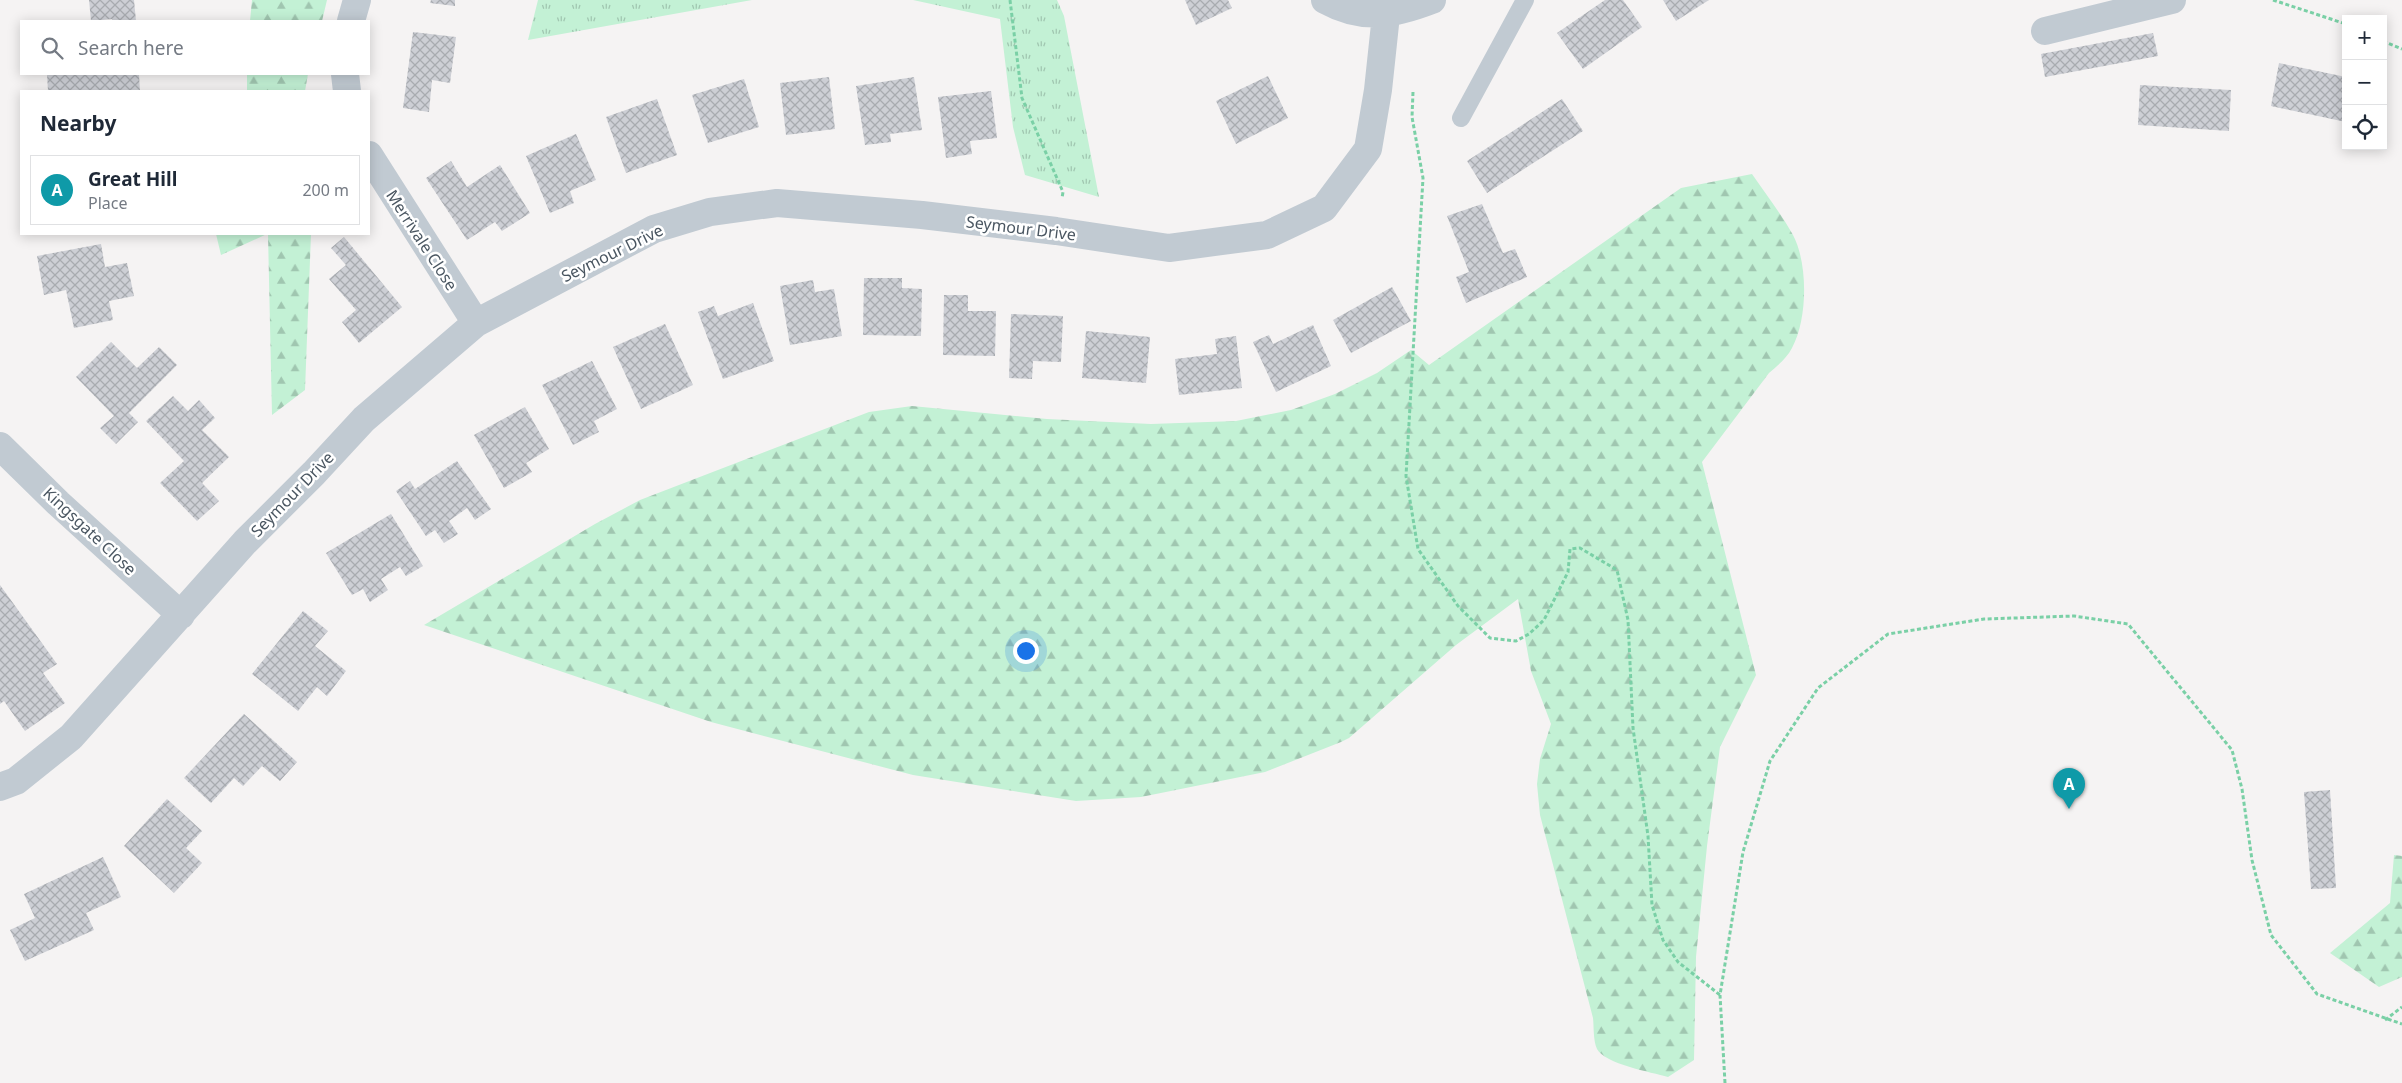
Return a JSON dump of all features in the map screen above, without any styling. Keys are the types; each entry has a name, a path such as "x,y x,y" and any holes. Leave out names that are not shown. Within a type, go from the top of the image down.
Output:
{"street":[{"path":"351,20 357,0"},
{"path":"1325,0 1343,10 1386,15 1432,0"},
{"path":"2045,31 2172,0"},
{"name":"Seymour Drive","path":"0,787 16,781 71,737 245,542 314,473 364,419 476,324 654,229 710,212 777,203 922,215 1056,231 1169,248 1267,235 1324,208 1368,150 1378,90 1386,15"},
{"path":"345,75 346,90"},
{"name":"Merrivale Close","path":"370,157 476,324"},
{"name":"Kingsgate Close","path":"0,446 58,503 181,615"}],"lane":[{"path":"1461,118 1525,0"}],"path":[{"path":"1010,0 1022,98 1063,192 1056,231"},
{"path":"2273,0 2342,23"},
{"path":"2387,43 2402,49"},
{"path":"1413,88 1412,117 1423,178 1406,476 1418,549 1458,606 1490,638 1516,641 1529,634 1544,620 1568,572 1570,549 1580,548 1617,570 1628,620 1634,728 1648,836 1652,905 1663,940 1678,962 1720,994"},
{"path":"1725,1083 1720,994 1743,852 1770,761 1818,688 1888,634 1984,619 2074,616 2128,624 2232,750 2242,789 2252,860 2271,935 2317,994 2385,1020 2402,1024"},
{"path":"2385,1020 2402,1007"}],"green space":[{"path":"252,0 327,0 322,20 250,20"},
{"path":"538,0 752,0 528,40"},
{"path":"913,0 1057,0 1064,16 1099,197 1025,175 1013,127 1000,19"},
{"path":"247,75 308,75 305,90 247,90"},
{"path":"1752,174 1784,219 1798,247 1803,275 1803,307 1797,336 1790,352 1769,373 1702,462 1756,675 1720,747 1707,846 1696,957 1694,1060 1668,1077 1618,1063 1609,1059 1597,1049 1594,1038 1593,1018 1540,815 1537,784 1540,759 1551,724 1531,671 1518,599 1456,645 1349,738 1341,742 1265,772 1141,797 1076,801 913,775 711,722 424,625 595,524 640,500 869,412 912,406 1047,419 1151,424 1236,421 1291,410 1335,394 1377,373 1411,350 1429,365 1681,188"},
{"path":"216,235 265,235 221,255"},
{"path":"268,235 311,235 305,390 272,415"},
{"path":"2394,855 2402,856 2402,977 2379,987 2330,953 2390,903"}],"building":[{"path":"89,0 134,0 136,20 91,20"},
{"path":"431,0 455,0 455,6 430,3"},
{"path":"1185,0 1228,0 1232,8 1196,25"},
{"path":"1605,0 1623,0 1642,27 1583,69 1557,33"},
{"path":"1663,0 1709,0 1676,21"},
{"path":"413,32 456,37 450,83 432,80 429,112 403,108"},
{"path":"2153,33 2158,56 2045,77 2041,54"},
{"path":"2279,63 2342,76 2342,121 2271,106"},
{"path":"47,75 139,75 140,90 48,90"},
{"path":"1268,76 1288,118 1236,144 1216,101"},
{"path":"829,77 835,129 786,135 780,83"},
{"path":"914,77 922,130 890,134 891,142 865,145 856,86"},
{"path":"744,79 759,127 708,143 692,95"},
{"path":"2140,85 2231,90 2229,131 2138,125"},
{"path":"991,91 997,138 970,141 972,154 946,158 938,97"},
{"path":"657,99 677,155 626,173 606,117"},
{"path":"1562,99 1583,131 1487,193 1467,161"},
{"path":"576,134 596,180 570,191 574,203 550,213 526,156"},
{"path":"451,161 467,187 500,165 530,213 502,231 495,222 467,240 426,178"},
{"path":"1482,204 1503,253 1515,249 1527,277 1466,303 1456,277 1469,272 1447,216"},
{"path":"344,237 402,307 359,343 342,322 356,310 329,279 346,265 331,248"},
{"path":"101,244 105,267 127,263 134,296 109,301 113,320 74,328 66,290 44,295 37,256"},
{"path":"864,278 902,278 902,288 922,289 921,336 863,335"},
{"path":"813,280 815,292 834,289 842,336 790,345 780,286"},
{"path":"1392,287 1411,321 1351,353 1333,320"},
{"path":"944,295 968,295 968,311 996,311 995,356 943,355"},
{"path":"753,303 774,361 723,379 698,312 714,306 718,316"},
{"path":"1011,314 1063,316 1061,362 1033,361 1032,379 1009,378"},
{"path":"665,324 693,385 641,409 613,347"},
{"path":"1313,325 1331,366 1276,392 1253,342 1269,335 1273,344"},
{"path":"1086,331 1150,337 1146,383 1082,378"},
{"path":"1236,336 1242,388 1179,395 1175,359 1217,354 1215,339"},
{"path":"111,342 137,368 159,347 177,365 129,413 138,422 116,444 100,428 114,416 76,377"},
{"path":"592,361 617,409 594,421 599,432 573,445 542,385"},
{"path":"173,396 188,411 199,400 215,418 202,430 229,457 202,483 219,501 197,521 160,483 184,461 146,421"},
{"path":"525,407 549,449 526,463 532,472 504,488 474,435"},
{"path":"457,461 491,509 475,520 467,508 449,521 458,534 444,543 435,530 426,536 396,491 410,481 415,489"},
{"path":"391,514 423,566 406,576 400,567 381,579 388,590 370,602 363,589 352,595 326,553"},
{"path":"0,585 57,664 43,673 65,703 25,731 4,701 0,704"},
{"path":"303,611 328,631 315,646 346,671 327,696 317,687 298,711 252,674"},
{"path":"244,714 297,762 280,781 262,766 243,786 234,778 211,803 184,778"},
{"path":"2330,790 2336,888 2311,889 2304,792"},
{"path":"167,799 202,831 186,848 202,863 174,893 124,846"},
{"path":"103,857 121,897 86,913 94,930 25,961 10,930 35,918 24,894"}],"place":[{"name":"Great Hill","path":"2069,809"}]}
